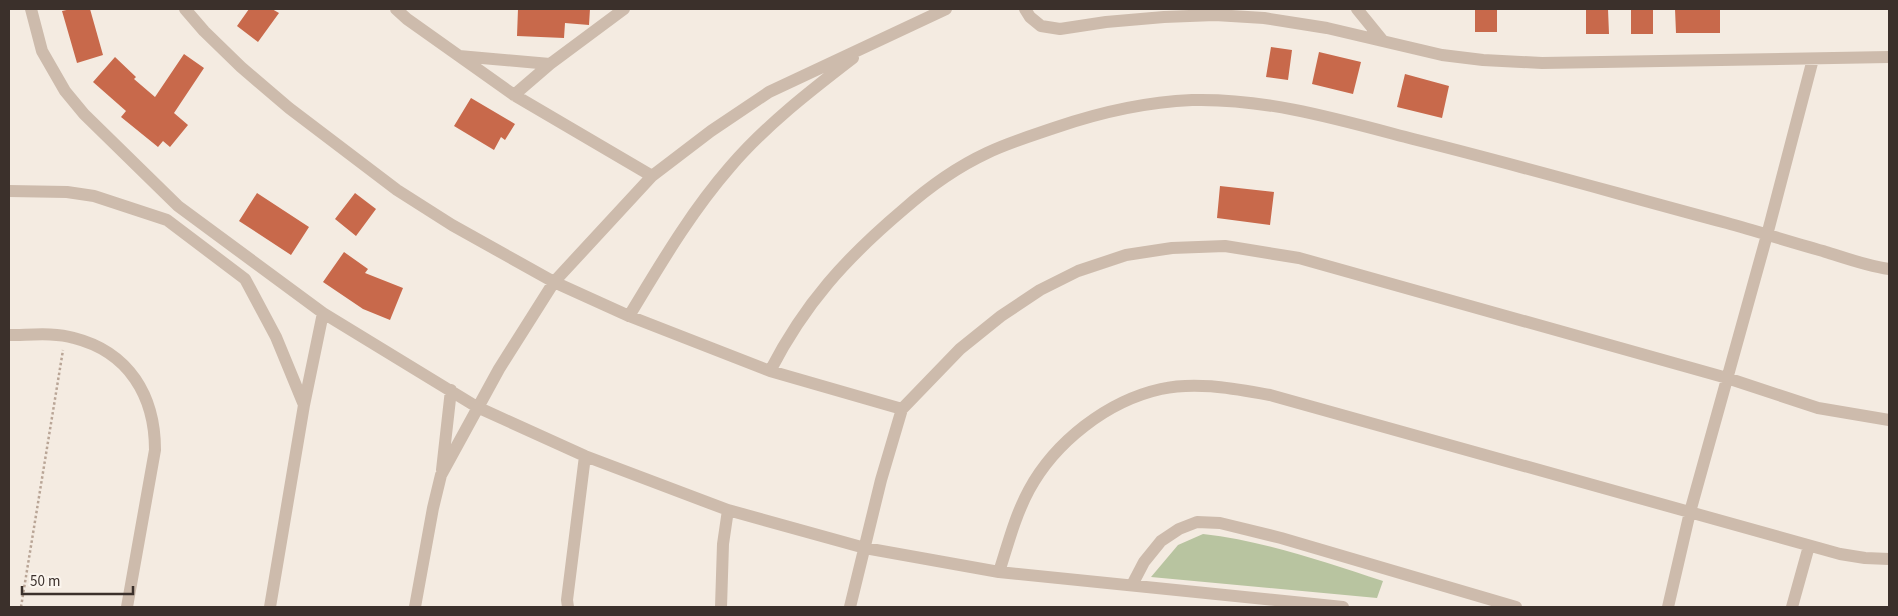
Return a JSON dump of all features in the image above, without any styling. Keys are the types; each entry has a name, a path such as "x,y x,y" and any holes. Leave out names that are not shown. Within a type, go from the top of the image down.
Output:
{"street":[{"path":"31,9 42,51 65,92 84,114 178,206 323,313 477,407 585,456 728,510 865,548 999,572 1343,607"},
{"path":"185,9 204,31 241,67 289,108 397,190 452,225 554,282 629,316 770,371 902,409"},
{"path":"396,9 407,19 514,95 652,176"},
{"path":"514,95 550,64 624,9"},
{"path":"441,475 498,369 554,282 652,176 711,131 769,92 946,9"},
{"path":"1025,9 1030,17 1041,26 1060,29 1164,16 1215,15 1264,18 1297,23 1442,55 1482,60 1542,63 1889,57"},
{"path":"1357,9 1383,41"},
{"path":"629,316 672,244 730,167 774,122 871,45"},
{"path":"459,56 550,64"},
{"path":"1668,607 1690,512 1767,235 1813,59"},
{"path":"770,371 801,318 833,275 887,223 949,174 985,154 1078,120 1131,106 1194,100 1261,105 1307,112 1487,158 1767,235 1867,265 1889,269"},
{"path":"9,191 67,192 94,196 167,220 245,280 276,337 304,405"},
{"path":"167,220 178,206"},
{"path":"850,607 881,480 902,409 960,350 1000,316 1040,290 1078,271 1126,255 1225,246 1299,258 1727,378 1818,408 1889,420"},
{"path":"245,280 258,264"},
{"path":"270,607 304,405 323,313"},
{"path":"9,335 65,336 90,344 119,360 132,373 142,389 151,411 155,429 156,450 127,607"},
{"path":"999,572 1016,517 1030,489 1048,461 1080,430 1126,400 1162,389 1200,386 1228,387 1270,395 1809,546 1857,557 1889,559"},
{"path":"415,607 441,475 451,390"},
{"path":"567,605 585,456"},
{"path":"721,607 723,544 728,510"},
{"path":"1132,585 1144,562 1161,541 1179,529 1197,522 1220,523 1281,538 1516,607"},
{"path":"1792,607 1809,546"}],"path":[{"path":"20,607 65,336"}],"green space":[{"path":"1203,534 1272,547 1383,581 1377,598 1151,577 1178,545"}],"building":[{"path":"90,9 103,55 77,63 62,11"},
{"path":"249,9 272,9 279,13 258,42 237,26"},
{"path":"518,9 590,9 589,25 565,23 564,38 517,36"},
{"path":"1475,9 1497,9 1497,32 1475,32"},
{"path":"1586,9 1608,9 1609,34 1586,34"},
{"path":"1631,9 1653,9 1653,34 1631,34"},
{"path":"1675,9 1720,9 1720,33 1676,33"},
{"path":"1271,47 1292,50 1288,80 1266,77"},
{"path":"1319,52 1361,62 1353,94 1312,84"},
{"path":"184,54 204,68 174,113 188,125 170,147 163,141 158,147 121,117 126,111 93,82 115,57 136,77 134,79 155,97"},
{"path":"1405,74 1449,86 1442,118 1397,107"},
{"path":"471,98 515,124 505,140 501,137 494,150 454,126"},
{"path":"1220,186 1274,192 1270,225 1217,218"},
{"path":"257,193 309,227 291,255 239,221"},
{"path":"355,193 376,209 356,236 335,219"},
{"path":"344,252 368,269 365,273 403,288 390,320 363,309 323,282"}]}
